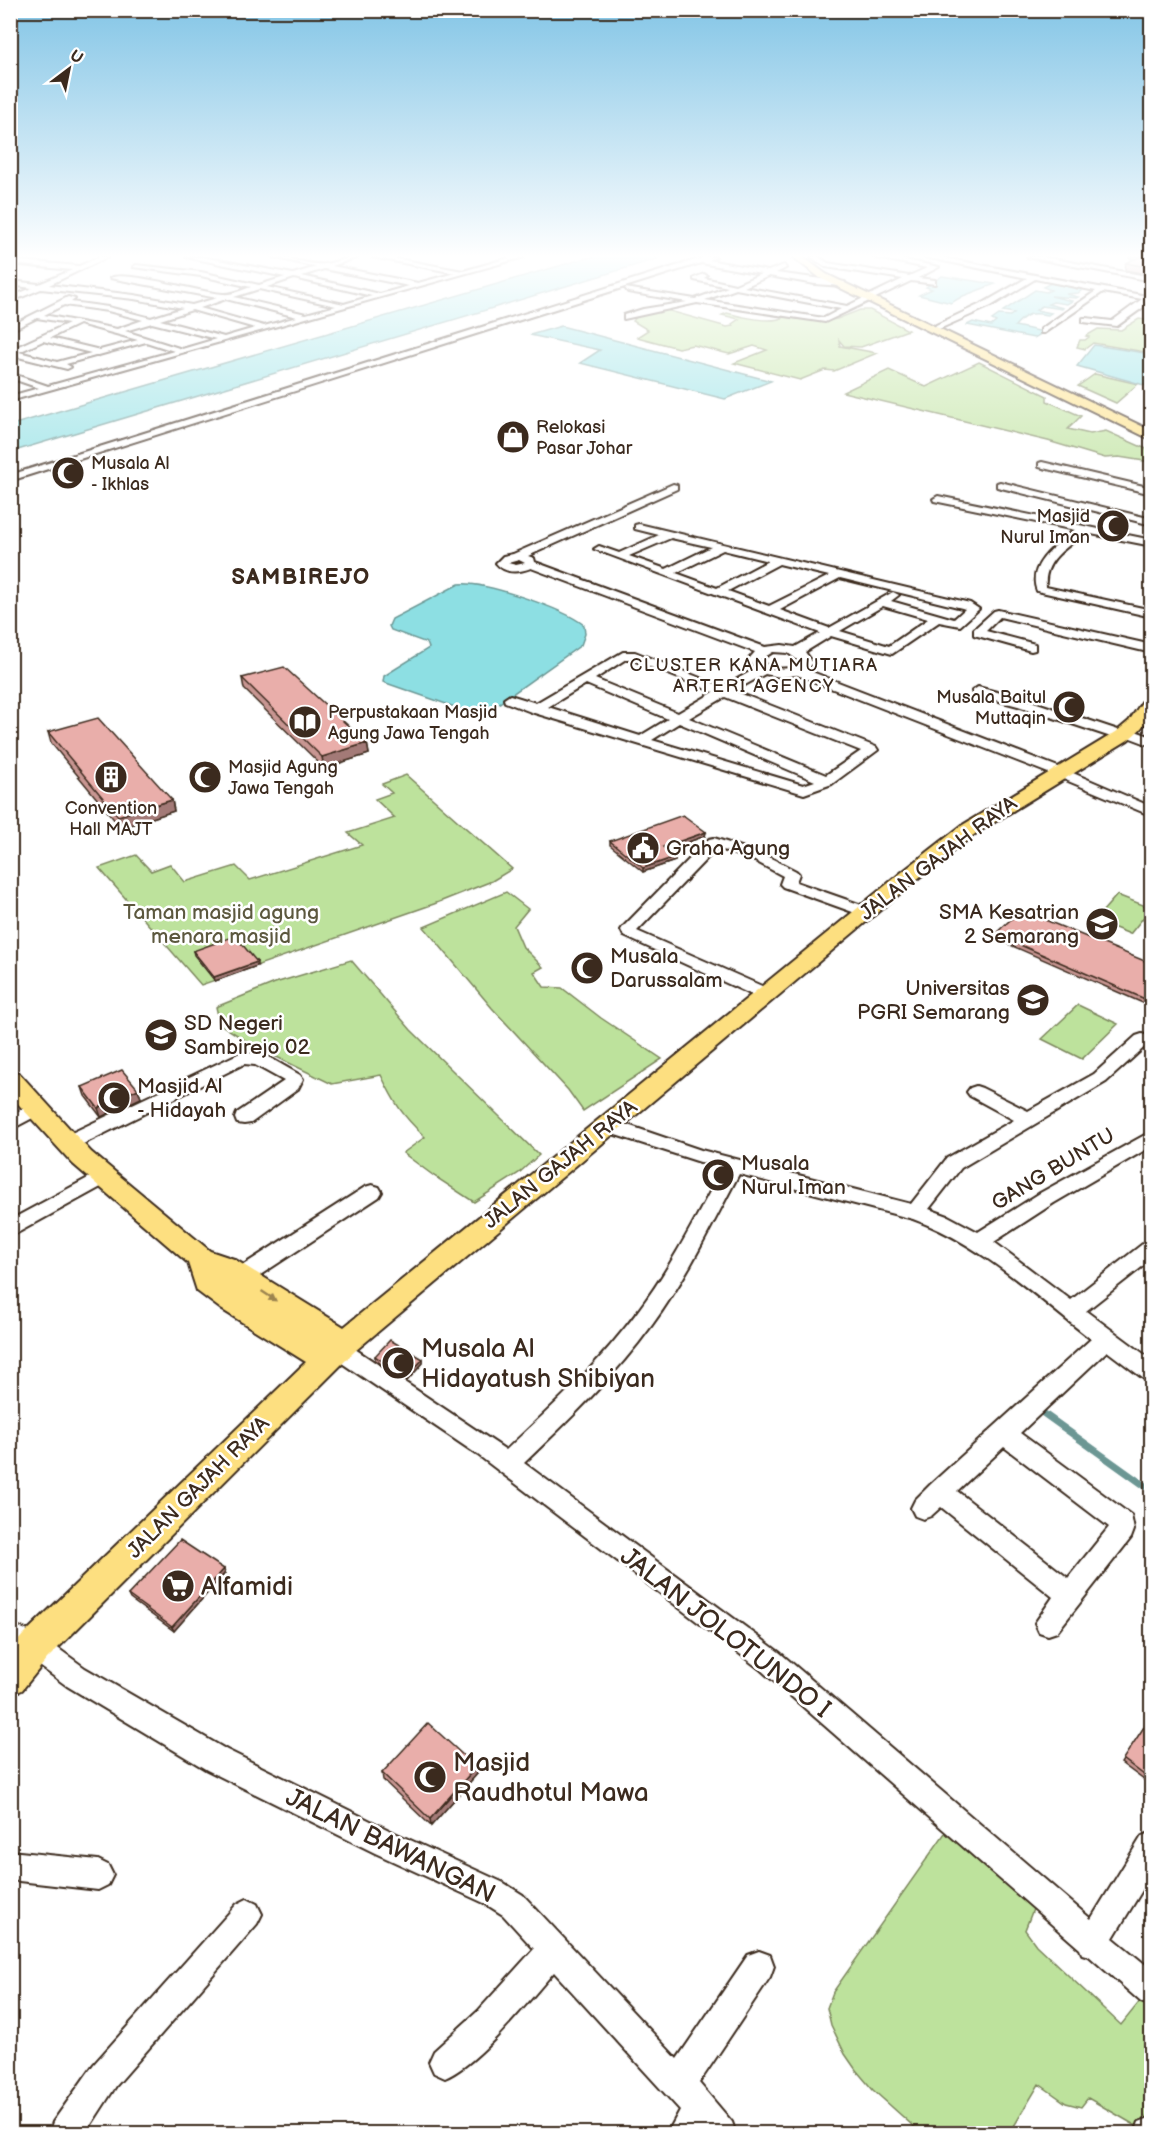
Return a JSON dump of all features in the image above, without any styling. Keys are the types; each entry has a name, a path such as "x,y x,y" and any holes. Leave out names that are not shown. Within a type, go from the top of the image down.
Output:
{"main road":[{"path":"991,357 1152,436"},
{"path":"1002,357 1152,429"},
{"name":"JALAN GAJAH RAYA","path":"10,1678 23,1641 336,1350 607,1125 969,830 1014,800 1125,734 1152,700"},
{"path":"10,1079 68,1143 103,1177 200,1258 224,1267 241,1277 336,1350"},
{"path":"200,1258 207,1283 231,1301 336,1350"}],"street":[{"path":"31,357 95,375"},
{"path":"72,357 79,359"},
{"path":"58,364 85,357"},
{"path":"119,357 140,363"},
{"path":"10,399 161,357"},
{"path":"10,478 395,357"},
{"path":"10,375 47,388"},
{"path":"1042,465 1152,491"},
{"path":"1000,485 1036,507 1084,528 1152,543"},
{"path":"673,487 507,558 501,563 512,568 525,567 530,562 684,491"},
{"path":"938,499 1036,507 1152,522"},
{"path":"639,527 966,605 974,609 956,623 882,602"},
{"path":"1084,528 1048,558 1042,569 1039,586 1041,589 1152,614"},
{"path":"621,556 669,534"},
{"path":"667,573 721,547"},
{"path":"599,549 830,632 892,650 937,618"},
{"path":"718,592 778,560"},
{"path":"530,562 764,651 779,649 796,652 806,659 801,669"},
{"path":"771,610 838,575"},
{"path":"796,652 902,590"},
{"path":"1031,647 978,632 998,613 1152,649"},
{"path":"764,651 754,660 764,669 781,673 801,669 1066,770 1152,812"},
{"path":"510,699 536,709 804,790 827,781 871,750 627,655 536,709"},
{"path":"641,741 764,669"},
{"path":"585,679 827,781"},
{"path":"978,691 1152,742"},
{"path":"754,775 778,759"},
{"path":"767,994 643,940 630,933 629,930 714,842 760,858 791,874 788,884 867,912"},
{"path":"916,1212 954,1163 1100,1078 1142,1040"},
{"path":"68,1143 242,1058 258,1059 294,1079 292,1085 244,1118"},
{"path":"976,1092 1029,1120"},
{"path":"10,1124 36,1108"},
{"path":"607,1125 640,1138 733,1166 916,1212 941,1221 979,1242 1105,1339 1152,1372"},
{"name":"GANG BUNTU","path":"979,1242 1047,1198 1152,1137"},
{"path":"507,1464 561,1413 645,1318 689,1251 733,1166"},
{"path":"10,1230 103,1177"},
{"path":"241,1277 372,1192"},
{"path":"1070,1312 1152,1247"},
{"path":"1070,1596 931,1500 1105,1339"},
{"name":"JALAN JOLOTUNDO I","path":"336,1350 507,1464 770,1661 1093,1943 1152,1991"},
{"path":"1003,1433 1122,1523 1122,1530 1048,1623"},
{"name":"JALAN BAWANGAN","path":"23,1641 76,1677 218,1760 494,1893 513,1905 679,2084 691,2121 720,2133"},
{"path":"1093,1943 1152,1846"},
{"path":"10,1865 98,1875"},
{"path":"65,2133 105,2075 247,1914"},
{"path":"445,2062 489,2022 553,1950"},
{"path":"679,2084 759,1966"}],"green space":[{"path":"749,357 867,357 834,371 825,370 800,380 734,363"},
{"path":"979,362 1047,396 1047,401 1081,416 1068,429 1090,434 1106,431 1151,451 1151,462 1119,457 1105,458 1048,441 843,392 889,370 926,387"},
{"path":"1095,374 1138,384 1116,403 1078,386"},
{"name":"Taman masjid agung menara masjid","path":"406,775 512,869 492,881 434,904 201,985 99,868 136,855 151,871 170,864 185,882 236,866 250,880 362,845 348,833 395,818 375,799 392,793 382,784"},
{"path":"506,892 528,909 514,926 523,947 543,967 534,972 544,987 562,988 601,1018 662,1059 583,1111 568,1090 492,1008 424,927"},
{"path":"1117,895 1151,908 1130,934 1095,920"},
{"path":"351,960 411,1030 539,1155 519,1173 474,1202 403,1153 425,1137 400,1109 381,1075 332,1084 254,1046 220,1024 216,1007 275,983"},
{"path":"1078,1005 1118,1024 1082,1059 1042,1039"},
{"path":"947,1830 1035,1904 1025,1930 1036,1945 1121,2025 1145,1995 1151,2001 1151,2109 1144,2123 1138,2127 1088,2098 1081,2107 1066,2103 1039,2084 1010,2133 921,2133 873,2090 845,2054 831,2025 827,2008 833,1992"}],"water":[{"path":"245,357 328,357 11,452 11,425"},
{"path":"589,357 680,357 771,381 725,399 580,363"},
{"path":"1084,357 1151,357 1151,387 1077,366"},
{"path":"459,584 471,584 504,591 560,611 584,625 585,634 581,645 487,712 469,712 383,682 384,676 429,648 427,643 391,630 389,626 392,619"}],"building":[{"name":"Perpustakaan Masjid Agung Jawa Tengah","path":"284,667 367,743 322,757 242,678"},
{"name":"Convention Hall MAJT","path":"98,718 172,800 118,816 48,732"},
{"name":"Graha Agung","path":"683,815 706,832 663,847 675,857 643,868 610,841"},
{"path":"1021,910 1152,964 1152,1002 995,934"},
{"path":"235,936 257,962 214,977 193,951"},
{"path":"122,1070 138,1089 98,1108 82,1087"},
{"name":"Musala Al Hidayatush Shibiyan","path":"390,1340 423,1359 406,1377 375,1356"},
{"name":"Alfamidi","path":"180,1540 224,1569 172,1627 128,1595"},
{"name":"Masjid Raudhotul Mawa","path":"428,1723 476,1767 430,1819 382,1773"},
{"path":"1146,1724 1152,1728 1152,1781 1123,1759"}],"waterway":[{"path":"1036,1408 1152,1491"}],"place":[{"name":"Relokasi Pasar Johar","path":"513,437"},
{"name":"Musala Al - Ikhlas","path":"68,473"},
{"name":"Masjid Nurul Iman","path":"1113,526"},
{"name":"Musala Baitul Muttaqin","path":"1069,707"},
{"name":"Perpustakaan Masjid Agung Jawa Tengah","path":"305,722"},
{"name":"Convention Hall MAJT","path":"111,777"},
{"name":"Masjid Agung Jawa Tengah","path":"205,777"},
{"name":"Graha Agung","path":"643,848"},
{"name":"SMA Kesatrian 2 Semarang","path":"1102,924"},
{"name":"Musala Darussalam","path":"587,968"},
{"name":"Universitas PGRI Semarang","path":"1033,1000"},
{"name":"SD Negeri Sambirejo 02","path":"161,1035"},
{"name":"Masjid Al - Hidayah","path":"114,1098"},
{"name":"Musala Nurul Iman","path":"718,1175"},
{"name":"Musala Al Hidayatush Shibiyan","path":"398,1363"},
{"name":"Alfamidi","path":"178,1586"},
{"name":"Masjid Raudhotul Mawa","path":"430,1777"}],"district":[{"name":"SAMBIREJO","path":"301,576"},
{"name":"CLUSTER KANA MUTIARA ARTERI AGENCY","path":"754,675"}]}
